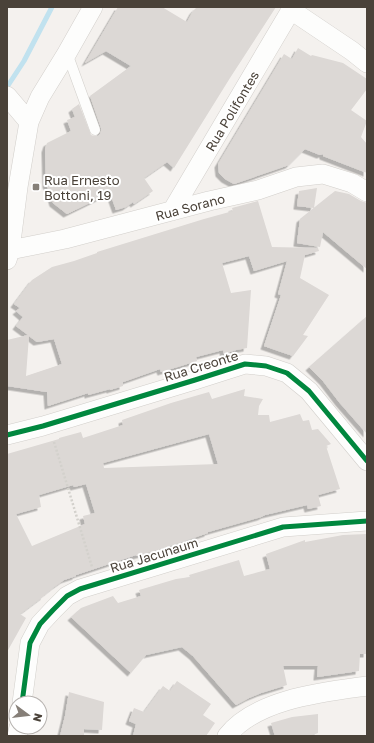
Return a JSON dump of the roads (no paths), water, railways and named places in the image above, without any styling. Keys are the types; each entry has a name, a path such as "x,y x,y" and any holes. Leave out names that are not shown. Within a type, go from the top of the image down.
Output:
{"street":[{"path":"8,256 29,122 40,97 93,7"},
{"path":"291,9 367,63"},
{"name":"Rua Polifontes","path":"172,211 291,9"},
{"path":"9,99 29,122"},
{"name":"Rua Sorano","path":"8,256 209,201 258,190 296,177 323,174 352,182 367,192"},
{"name":"Rua Creonte","path":"7,435 49,424 245,364 266,366 287,373 309,391 367,461"},
{"name":"Rua Jacunaum","path":"23,695 30,643 40,624 67,596 80,589 283,527 367,521"},
{"path":"227,736 234,728 254,714 272,705 330,691 367,686"}],"lane":[{"path":"67,53 95,130"}],"waterway":[{"path":"7,87 24,61 52,7"}],"place":[{"name":"Rua Ernesto Bottoni, 19","path":"36,187"}]}
